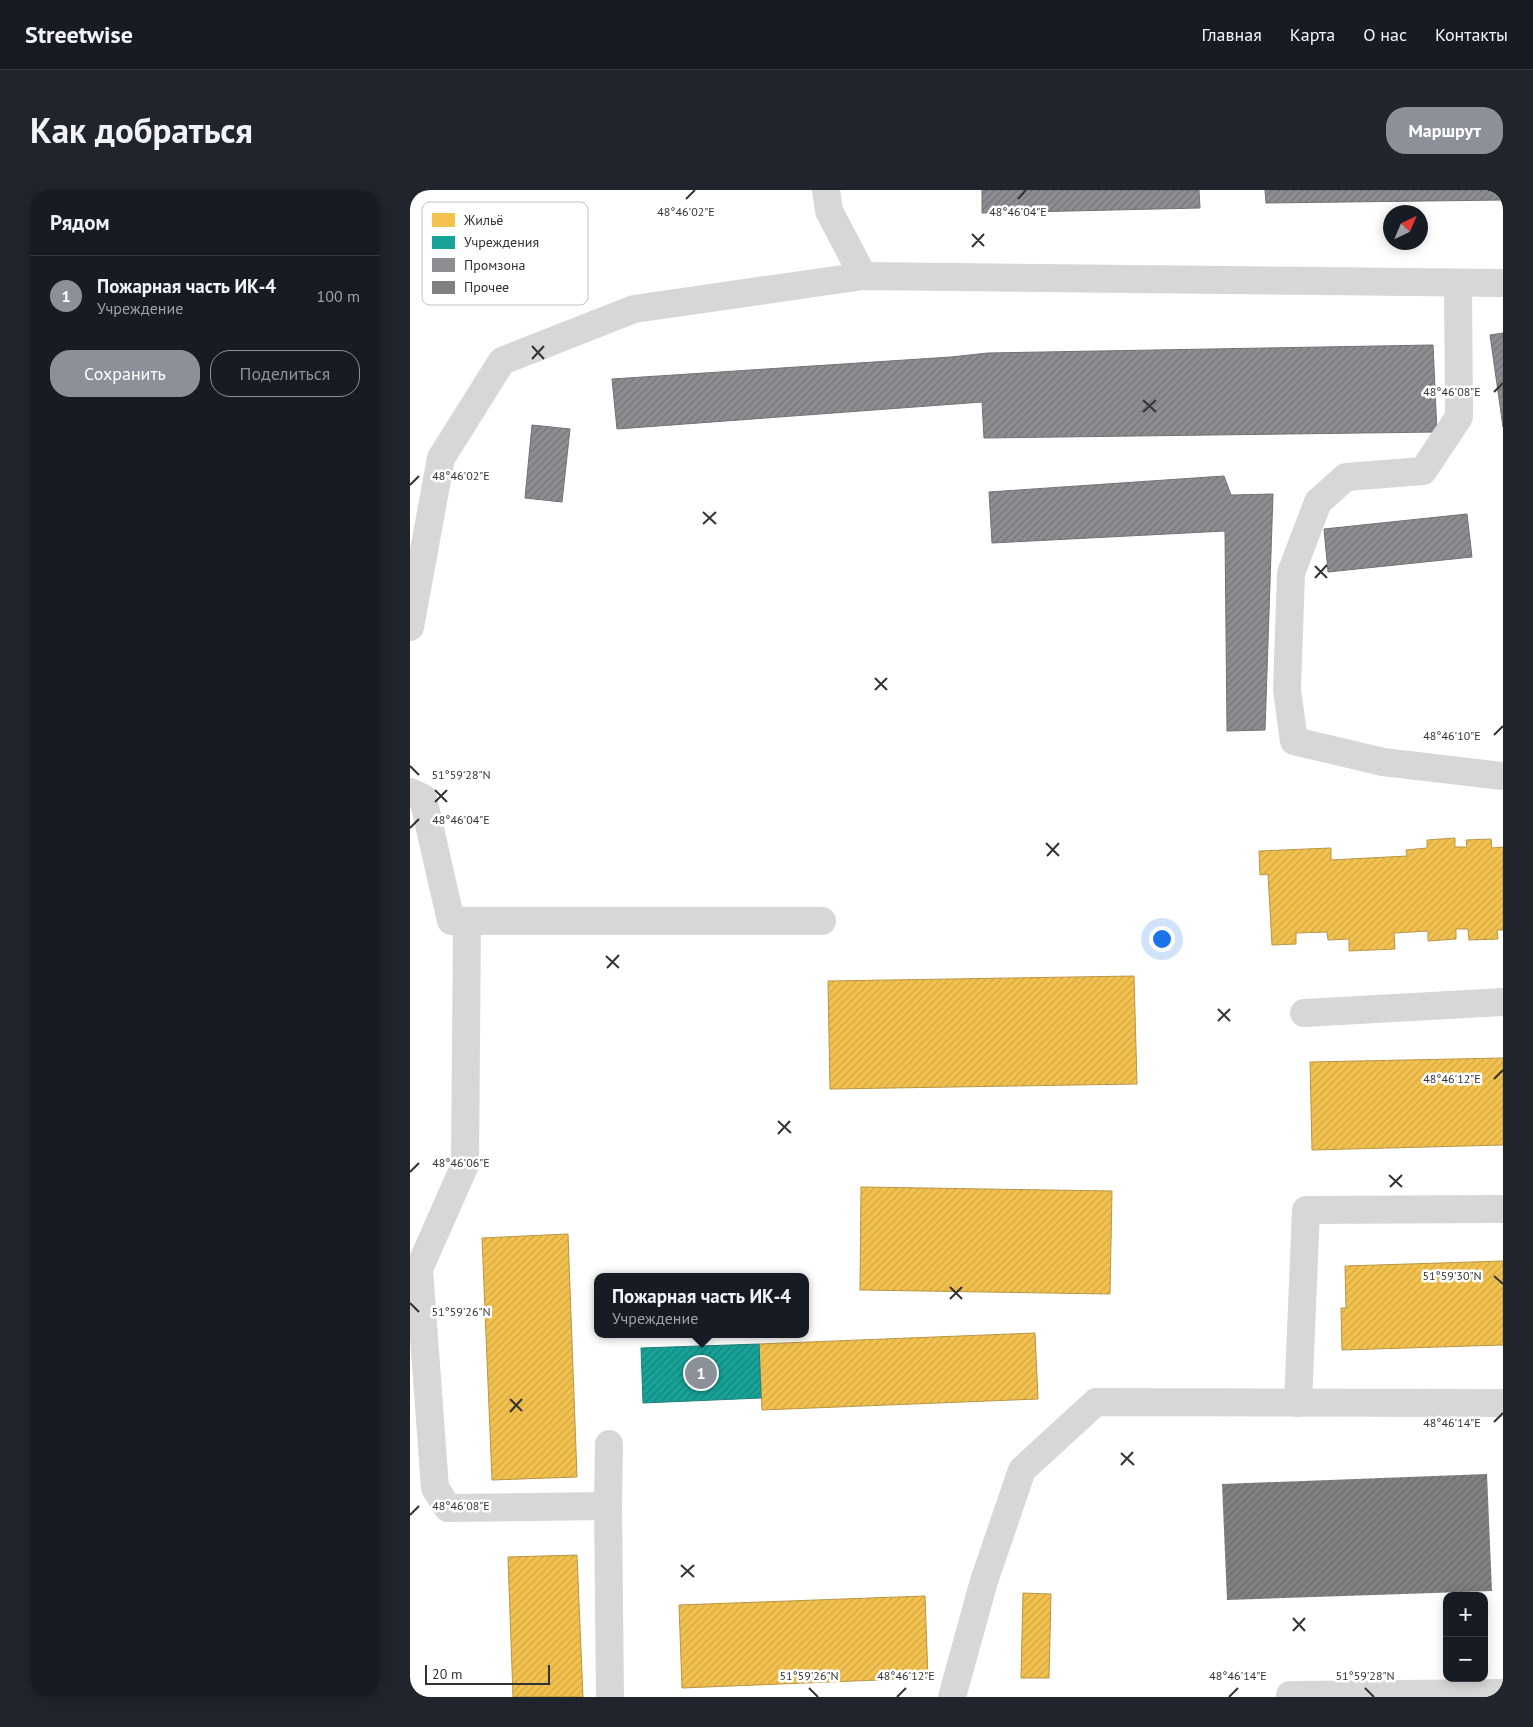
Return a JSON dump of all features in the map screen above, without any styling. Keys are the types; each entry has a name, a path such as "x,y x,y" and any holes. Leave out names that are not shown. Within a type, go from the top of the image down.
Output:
{"lane":[{"path":"826,190 829,210 863,276"},
{"path":"410,627 441,458 502,361 634,308 863,276 1503,283"},
{"path":"1458,283 1459,417 1423,471 1346,477 1318,502 1291,573 1287,690 1294,741 1383,762 1503,776"},
{"path":"410,792 423,798 451,921 822,921"},
{"path":"466,921 465,1165 419,1269 434,1488 448,1508 608,1506"},
{"path":"1304,1013 1503,1002"},
{"path":"1298,1403 1306,1210 1503,1209"},
{"path":"952,1697 984,1581 1022,1470 1096,1402 1503,1404"},
{"path":"609,1444 610,1697"},
{"path":"1290,1696 1503,1693"}],"building: Жильё":[{"path":"1455,838 1455,847 1467,847 1466,840 1491,839 1492,848 1503,847 1503,930 1497,930 1498,939 1469,940 1468,929 1456,929 1456,939 1428,941 1428,931 1394,933 1395,949 1349,951 1349,939 1328,940 1327,932 1296,933 1296,944 1272,945 1268,874 1260,875 1259,851 1331,848 1331,860 1407,856 1406,850 1427,848 1427,840"},
{"path":"1134,976 1137,1084 830,1089 828,981"},
{"path":"1503,1058 1503,1145 1312,1150 1310,1062"},
{"path":"861,1187 1112,1191 1110,1294 860,1290"},
{"path":"568,1234 577,1477 492,1480 482,1238"},
{"path":"1503,1261 1503,1345 1342,1350 1341,1308 1346,1308 1345,1266"},
{"path":"1035,1333 1038,1399 762,1410 759,1344"},
{"path":"577,1555 583,1697 513,1697 508,1557"},
{"path":"1023,1593 1051,1594 1049,1678 1021,1678"},
{"path":"925,1596 928,1678 682,1688 679,1605"}],"building: Учреждения":[{"path":"759,1344 761,1398 643,1403 641,1348"}],"building: Промзона":[{"path":"982,190 1199,190 1200,208 982,213"},
{"path":"1265,190 1503,190 1503,200 1266,203"},
{"path":"1503,333 1503,427 1490,335"},
{"path":"1433,345 1437,432 984,438 982,402 617,429 612,379 988,353"},
{"path":"532,425 570,429 562,502 525,498"},
{"path":"1224,476 1231,495 1273,494 1265,730 1227,731 1225,531 992,543 989,492"},
{"path":"1467,514 1472,557 1328,572 1324,529"}],"building: Прочее":[{"path":"1487,1474 1492,1591 1227,1600 1222,1484"}],"place":[{"name":"Пожарная часть ИК-4","path":"701,1373"}]}
